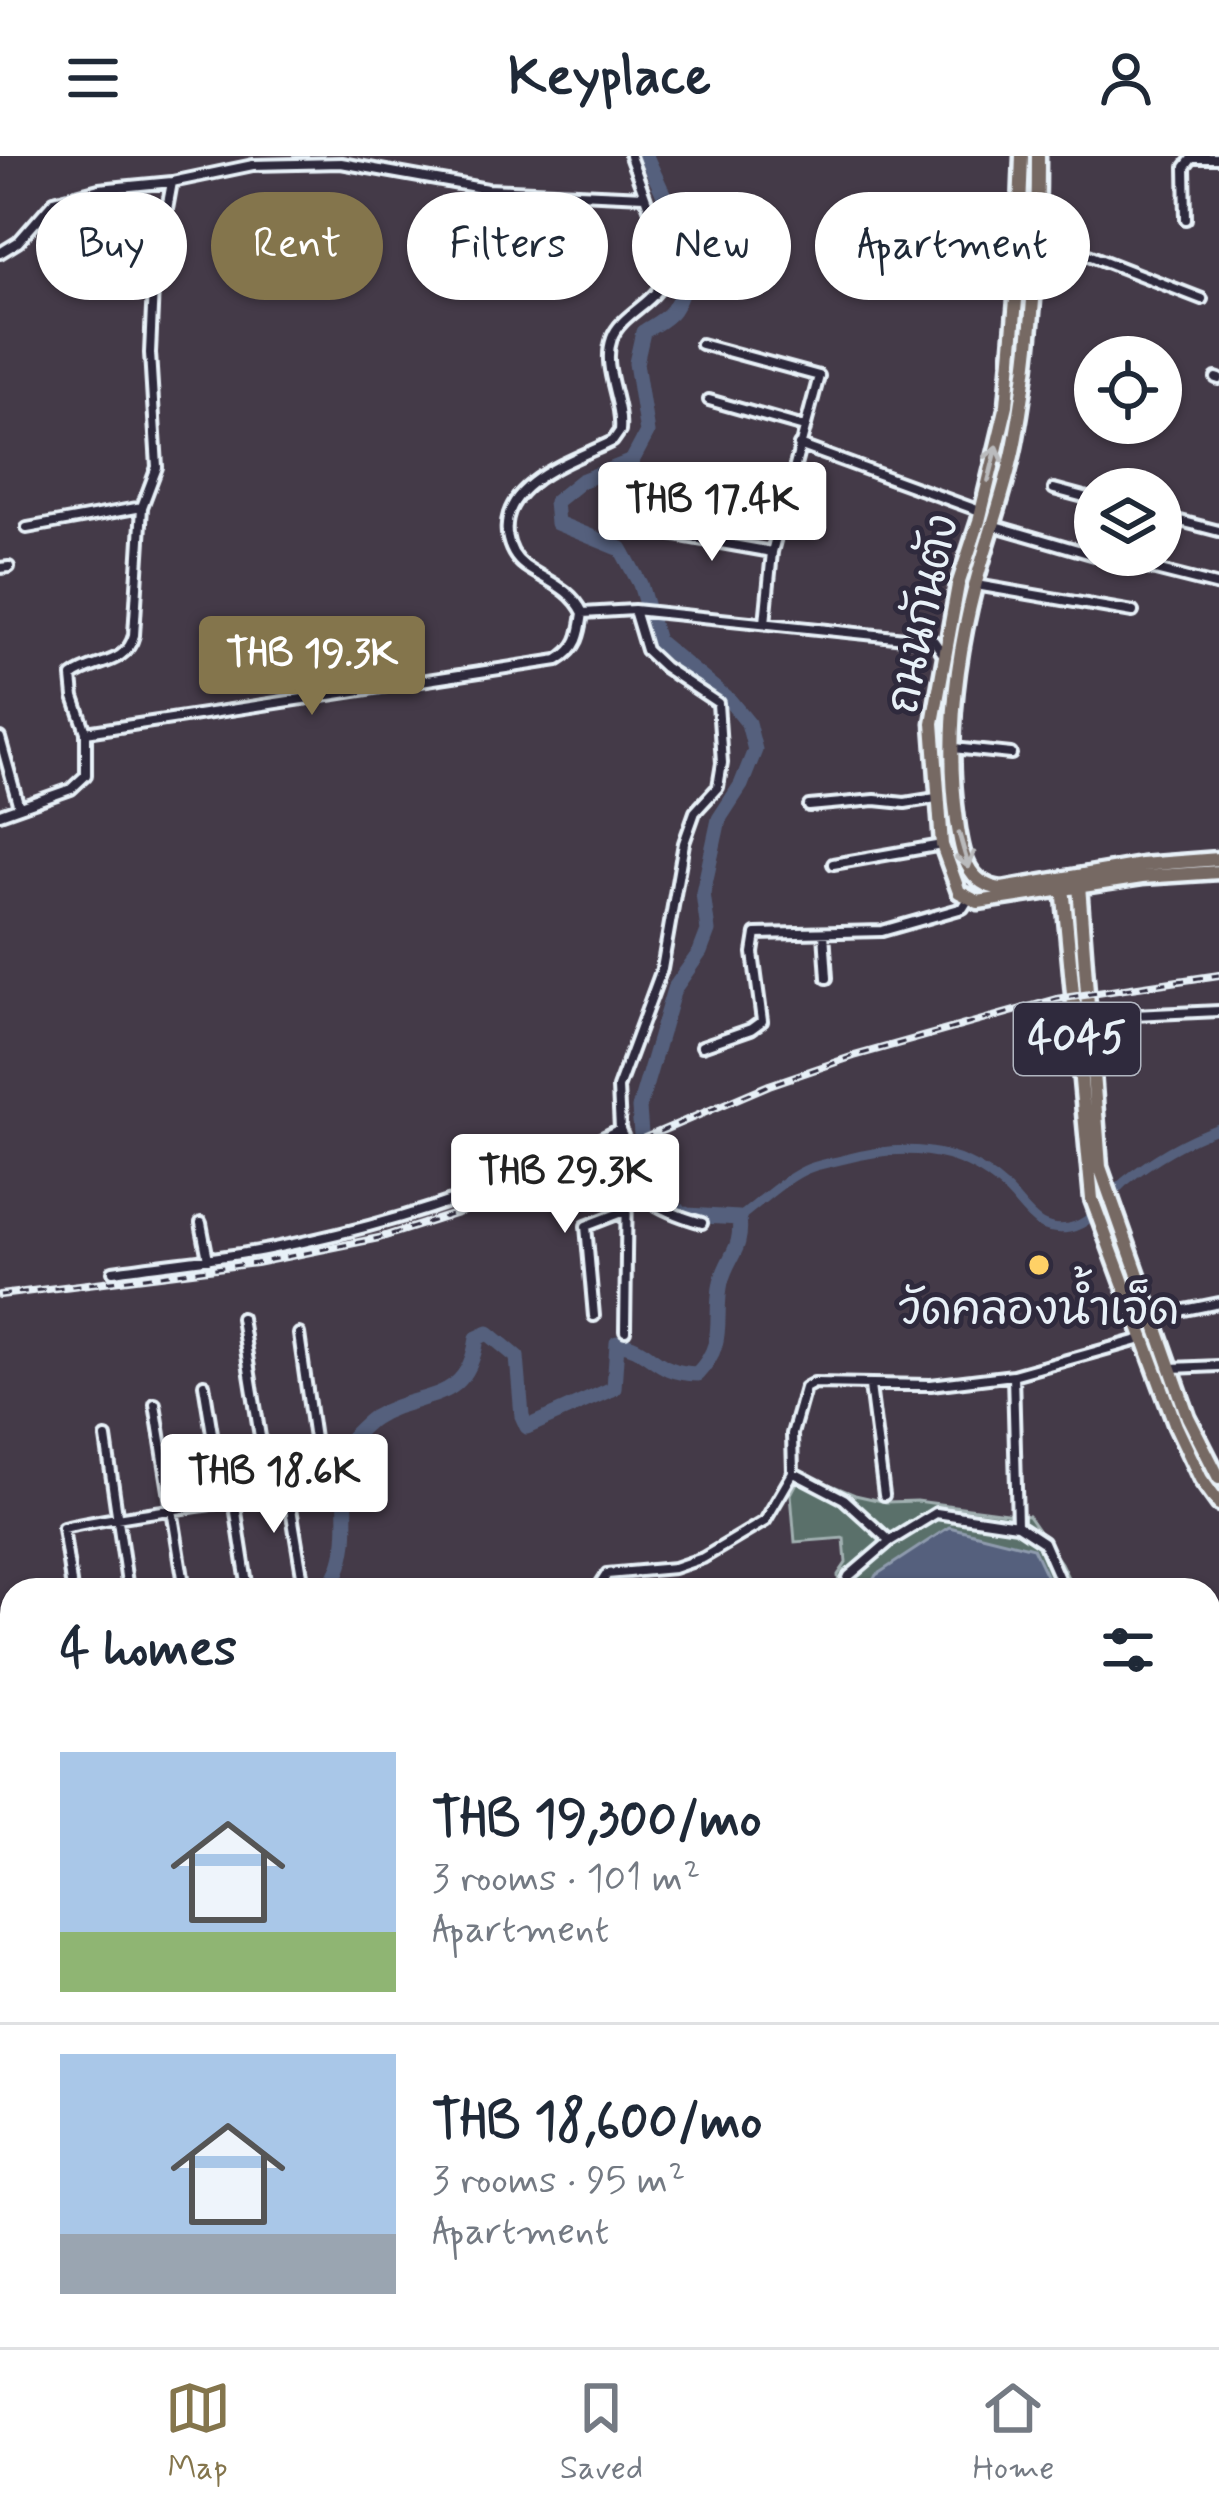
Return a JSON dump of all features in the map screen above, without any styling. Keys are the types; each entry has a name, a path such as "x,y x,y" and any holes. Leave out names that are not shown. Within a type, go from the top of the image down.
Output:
{"main road":[{"name":"ถนนกันตัง","path":"1022,156 1022,192"},
{"name":"ถนนกันตัง","path":"1038,156 1038,192"},
{"name":"ถนนกันตัง","path":"1015,300 1007,405 981,516 958,585 933,723 942,844 952,880 968,900 986,902 1141,865 1218,859"},
{"name":"ถนนกันตัง","path":"1032,300 1016,440 961,658 952,748 954,797 960,842 975,879 1002,889 1063,885"},
{"path":"1011,352 1027,354"},
{"path":"981,516 995,526"},
{"path":"944,655 961,658"},
{"path":"937,798 954,797"},
{"path":"1218,859 1219,872"},
{"name":"ถนนกันตัง","path":"1078,882 1219,872"},
{"name":"4045","path":"1078,882 1100,1167 1150,1317 1219,1478"},
{"name":"4045","path":"1063,885 1092,1199 1176,1426 1201,1479 1219,1504"}],"street":[{"path":"629,156 642,192"},
{"path":"1186,219 1185,167 1192,158 1219,158"},
{"path":"0,253 18,242 54,201 99,189 172,182 253,166 341,163 487,189 632,195"},
{"path":"0,814 71,789 86,776 86,732 74,698 73,677 130,650 142,508 157,467 149,353 153,286 172,182"},
{"path":"1090,256 1202,299"},
{"path":"86,732 558,660 572,651 580,637 583,613 557,584 516,557 508,540 508,517 520,492 618,437 621,422 609,362 612,336 645,300"},
{"path":"701,344 819,376 772,552 765,622"},
{"path":"709,400 804,427"},
{"path":"799,445 981,516"},
{"path":"1054,489 1074,494"},
{"path":"27,528 142,508"},
{"path":"1182,521 1219,531"},
{"path":"995,526 1074,549"},
{"path":"659,532 772,552"},
{"path":"1179,576 1219,586"},
{"path":"976,585 1132,612"},
{"path":"583,613 634,610 934,641 944,655"},
{"path":"625,1331 627,1181 622,1163 629,1150 620,1130 618,1088 662,969 684,843 695,812 718,787 722,763 718,703 664,668 646,650 634,610"},
{"path":"0,738 19,807"},
{"path":"952,748 1011,754"},
{"path":"809,806 937,798"},
{"path":"833,864 942,844"},
{"path":"702,1046 762,1021 753,953 756,934 882,931 963,908 968,900"},
{"path":"824,933 827,978"},
{"path":"1088,1017 1219,1011"},
{"path":"112,1271 310,1241 425,1212 525,1175 620,1130"},
{"path":"627,1181 668,1214 702,1223"},
{"path":"594,1316 586,1226 626,1211"},
{"path":"201,1223 208,1259"},
{"path":"1150,1317 1219,1303"},
{"path":"241,1318 269,1493"},
{"path":"70,1578 63,1528 320,1481 298,1334"},
{"path":"605,1578 674,1568 739,1539 774,1511 793,1473 792,1434 805,1388 824,1382 931,1385 1013,1375 1143,1338"},
{"path":"1171,1368 1219,1366"},
{"path":"1013,1375 1017,1525"},
{"path":"204,1384 245,1578"},
{"path":"870,1386 884,1495"},
{"path":"155,1404 183,1578"},
{"path":"106,1438 126,1578"},
{"path":"793,1473 844,1498 890,1540"},
{"path":"288,1490 302,1575"},
{"path":"848,1578 890,1540 936,1513 1017,1525 1043,1542 1059,1578"}],"green space":[{"path":"802,1473 886,1502 917,1501 1028,1516 1068,1578 838,1578 846,1563 844,1538 795,1542 791,1494"}],"water":[{"path":"949,1527 1033,1548 1047,1578 874,1578"}],"waterway":[{"path":"334,1578 345,1540 345,1444 373,1418 452,1386 472,1360 477,1338 488,1333 517,1357 527,1427 614,1388 617,1343 638,1349 670,1369 697,1374 716,1341 721,1282 737,1245 739,1218 687,1215 656,1199 644,1173 639,1108 674,989 700,952 708,931 703,893 719,819 741,785 755,750 748,723 730,701 657,641 640,584 621,549 557,523 555,502 581,481 632,461 647,433 636,363 643,332 673,310 684,273 678,232 646,156"},
{"path":"739,1218 809,1168 905,1150 966,1162 1004,1187 1031,1217 1047,1227 1069,1228 1093,1215 1146,1165 1219,1128"}],"railway":[{"path":"0,1295 256,1263 379,1238 502,1199 769,1085 854,1056 1057,999 1219,975"}],"place":[{"name":"วัดคลองน้ำเจ็ด","path":"1039,1265"}]}
